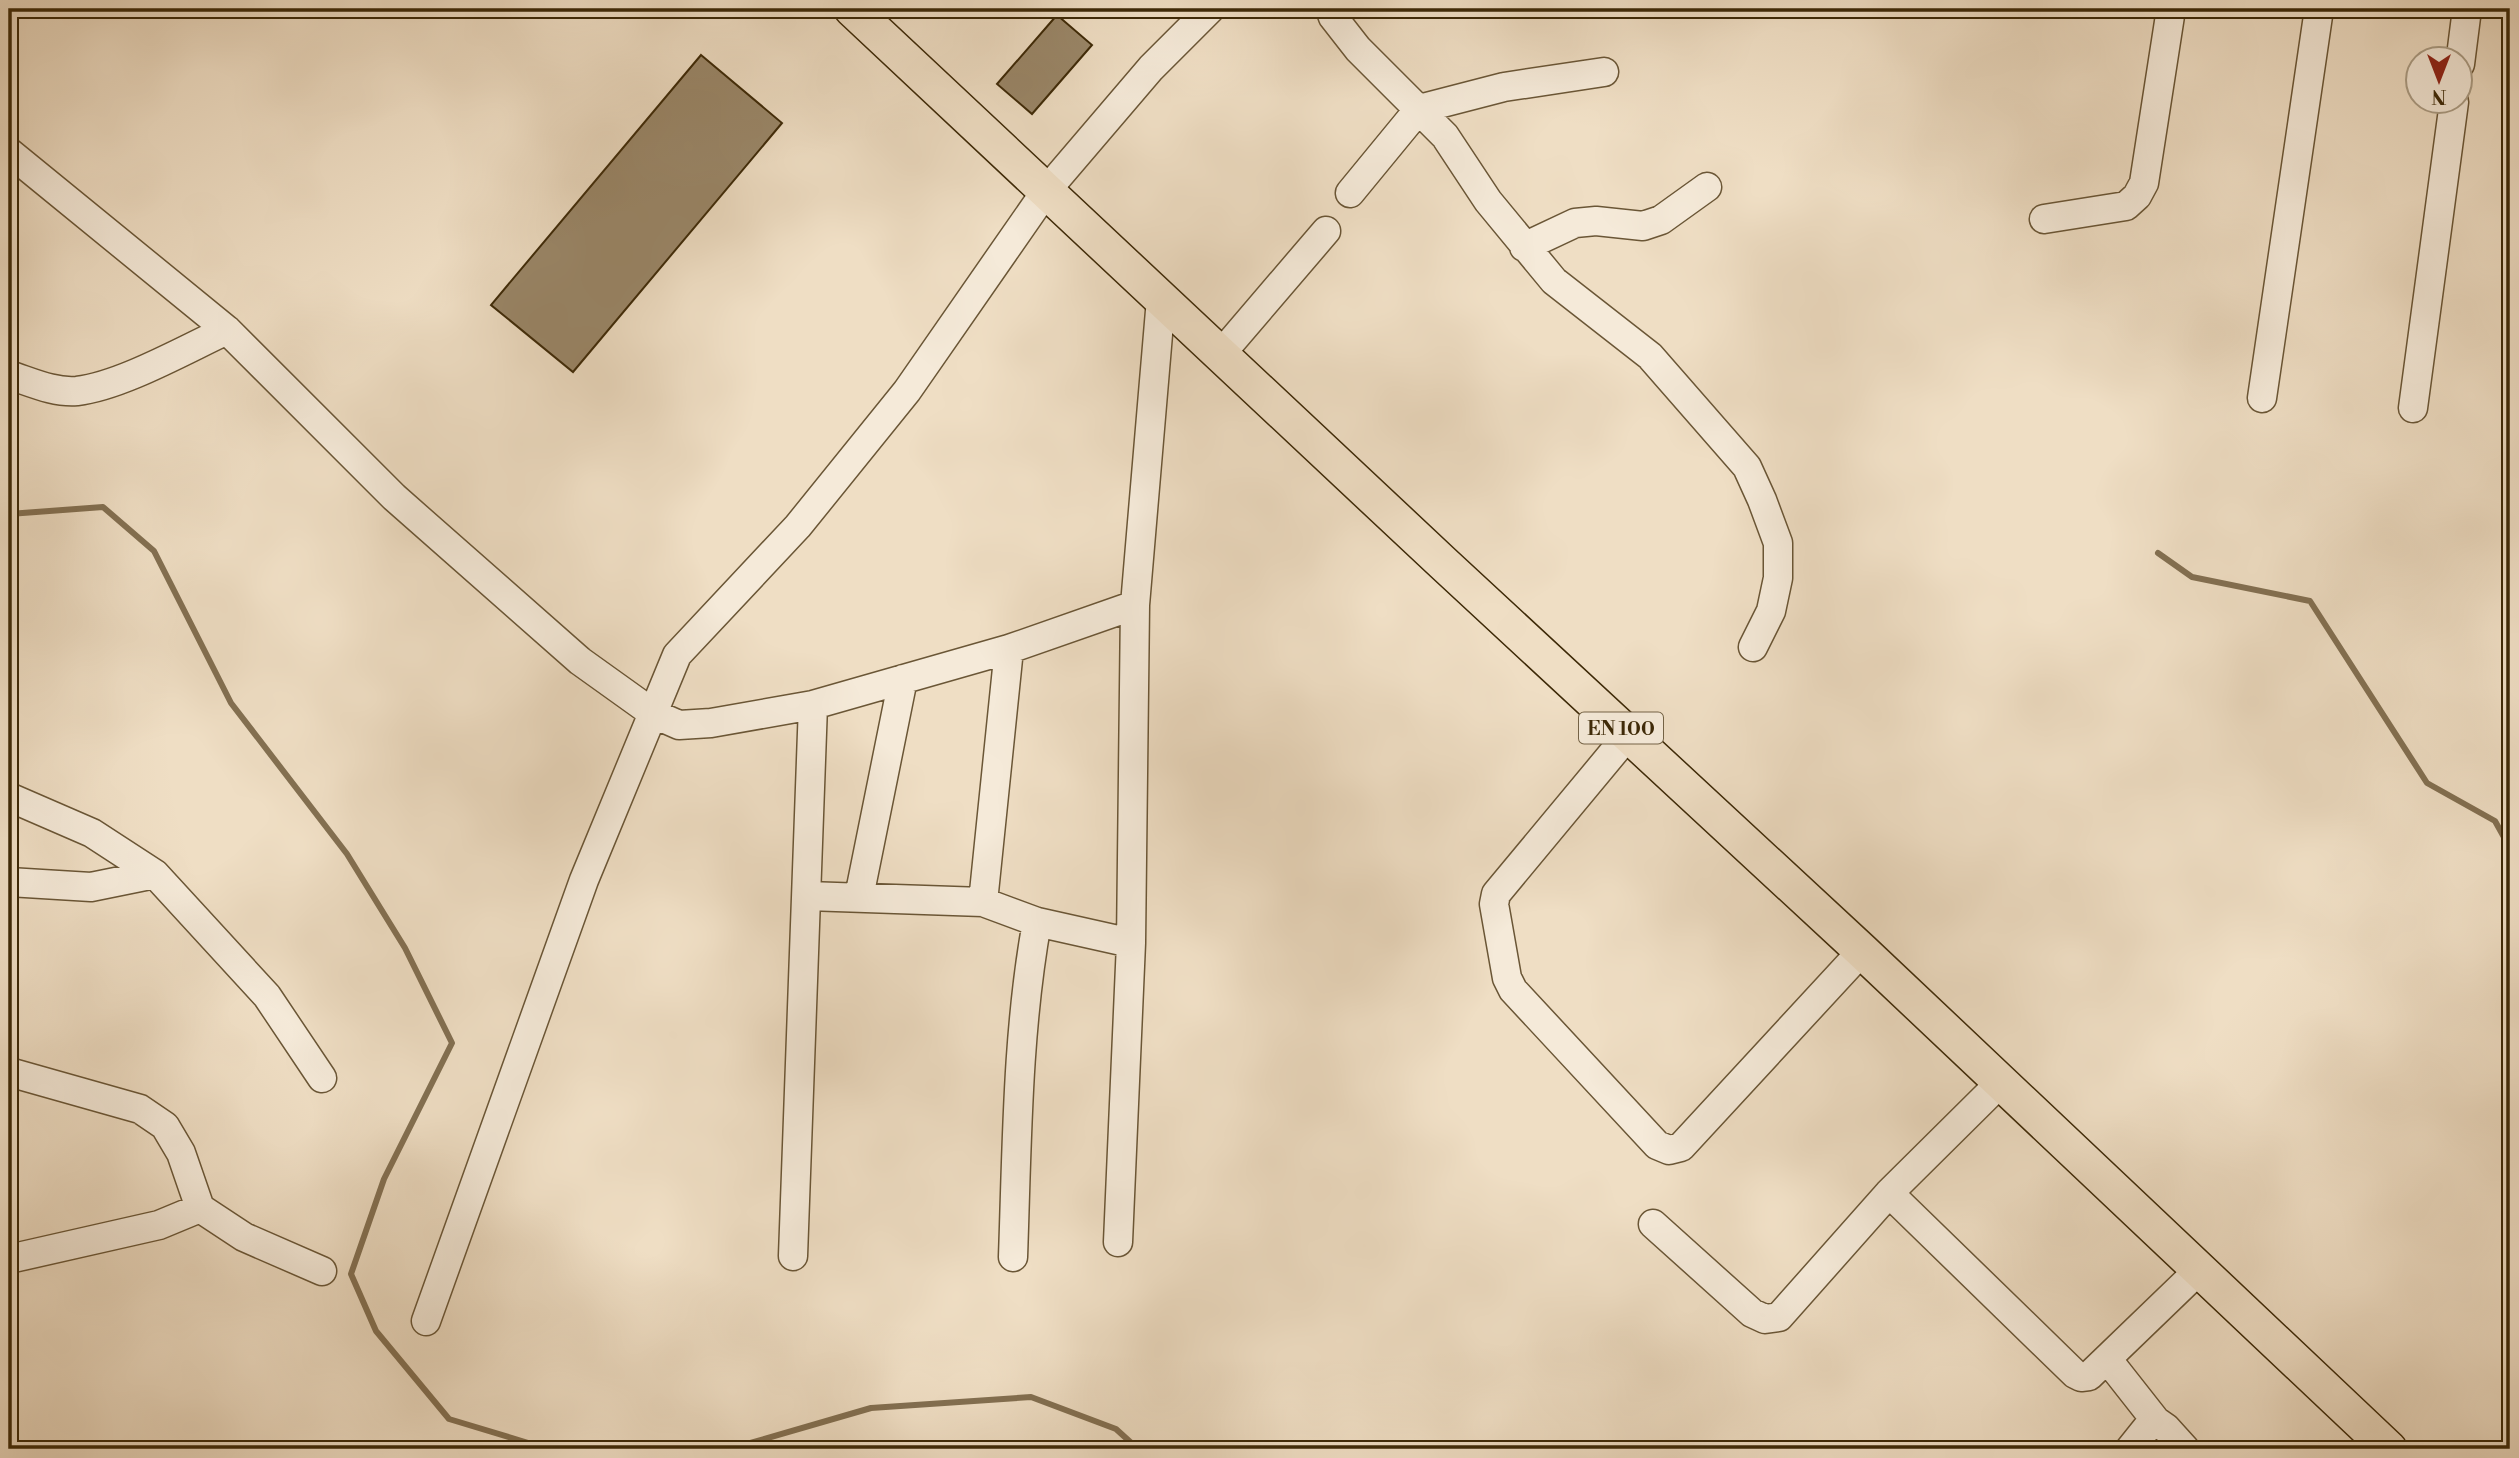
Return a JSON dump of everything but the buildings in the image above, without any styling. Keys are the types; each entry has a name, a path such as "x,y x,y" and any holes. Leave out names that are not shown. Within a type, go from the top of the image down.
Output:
{"main road":[{"name":"EN 100","path":"852,9 1862,951 2389,1449"}],"street":[{"path":"426,1321 575,905 677,655 798,526 907,391 1046,191 1152,68 1210,9"},
{"path":"1330,9 1358,50 1445,136 1488,201 1554,281 1650,356 1747,467 1778,543 1778,578 1772,611 1753,647"},
{"path":"2044,219 2126,206 2137,196 2144,183 2171,9"},
{"path":"2262,398 2319,9"},
{"path":"2462,46 2467,9"},
{"path":"1350,193 1419,109 1504,87 1604,72"},
{"path":"2413,408 2452,116"},
{"path":"9,152 227,330 394,497 580,661 654,714 679,725 711,723 813,705 1009,649 1135,605"},
{"path":"1524,247 1575,223 1596,221 1643,226 1661,220 1707,187"},
{"path":"1220,355 1326,231"},
{"path":"1118,1242 1131,943 1135,605 1161,299"},
{"path":"9,375 54,390 77,391 113,382 227,330"},
{"path":"983,902 1009,649"},
{"path":"859,897 903,680"},
{"path":"793,1256 813,705"},
{"path":"1628,735 1496,894 1494,904 1507,978 1513,990 1657,1145 1669,1150 1681,1147 1862,951"},
{"path":"9,797 92,833 155,874 267,996 323,1078"},
{"path":"9,882 91,887 155,874"},
{"path":"807,896 983,902 1037,922 1131,943"},
{"path":"1013,1257 1020,1055 1028,973 1037,922"},
{"path":"9,1072 140,1109 165,1126 181,1153 200,1208 244,1237 323,1272"},
{"path":"1653,1224 1752,1312 1765,1319 1779,1317 1889,1194 2001,1082"},
{"path":"1889,1194 2081,1377 2090,1376 2108,1360 2200,1269"},
{"path":"9,1259 159,1225 200,1208"},
{"path":"2108,1360 2156,1421 2185,1449"},
{"path":"2130,1449 2156,1421"}],"waterway":[{"path":"9,514 103,507 154,551 231,703 347,854 405,948 452,1043 384,1179 351,1274 376,1331 449,1419 548,1449"},
{"path":"2158,553 2192,577 2310,601 2427,783 2495,821 2510,848"},
{"path":"597,1449 747,1444 871,1408 1031,1397 1116,1429 1138,1449"}]}
